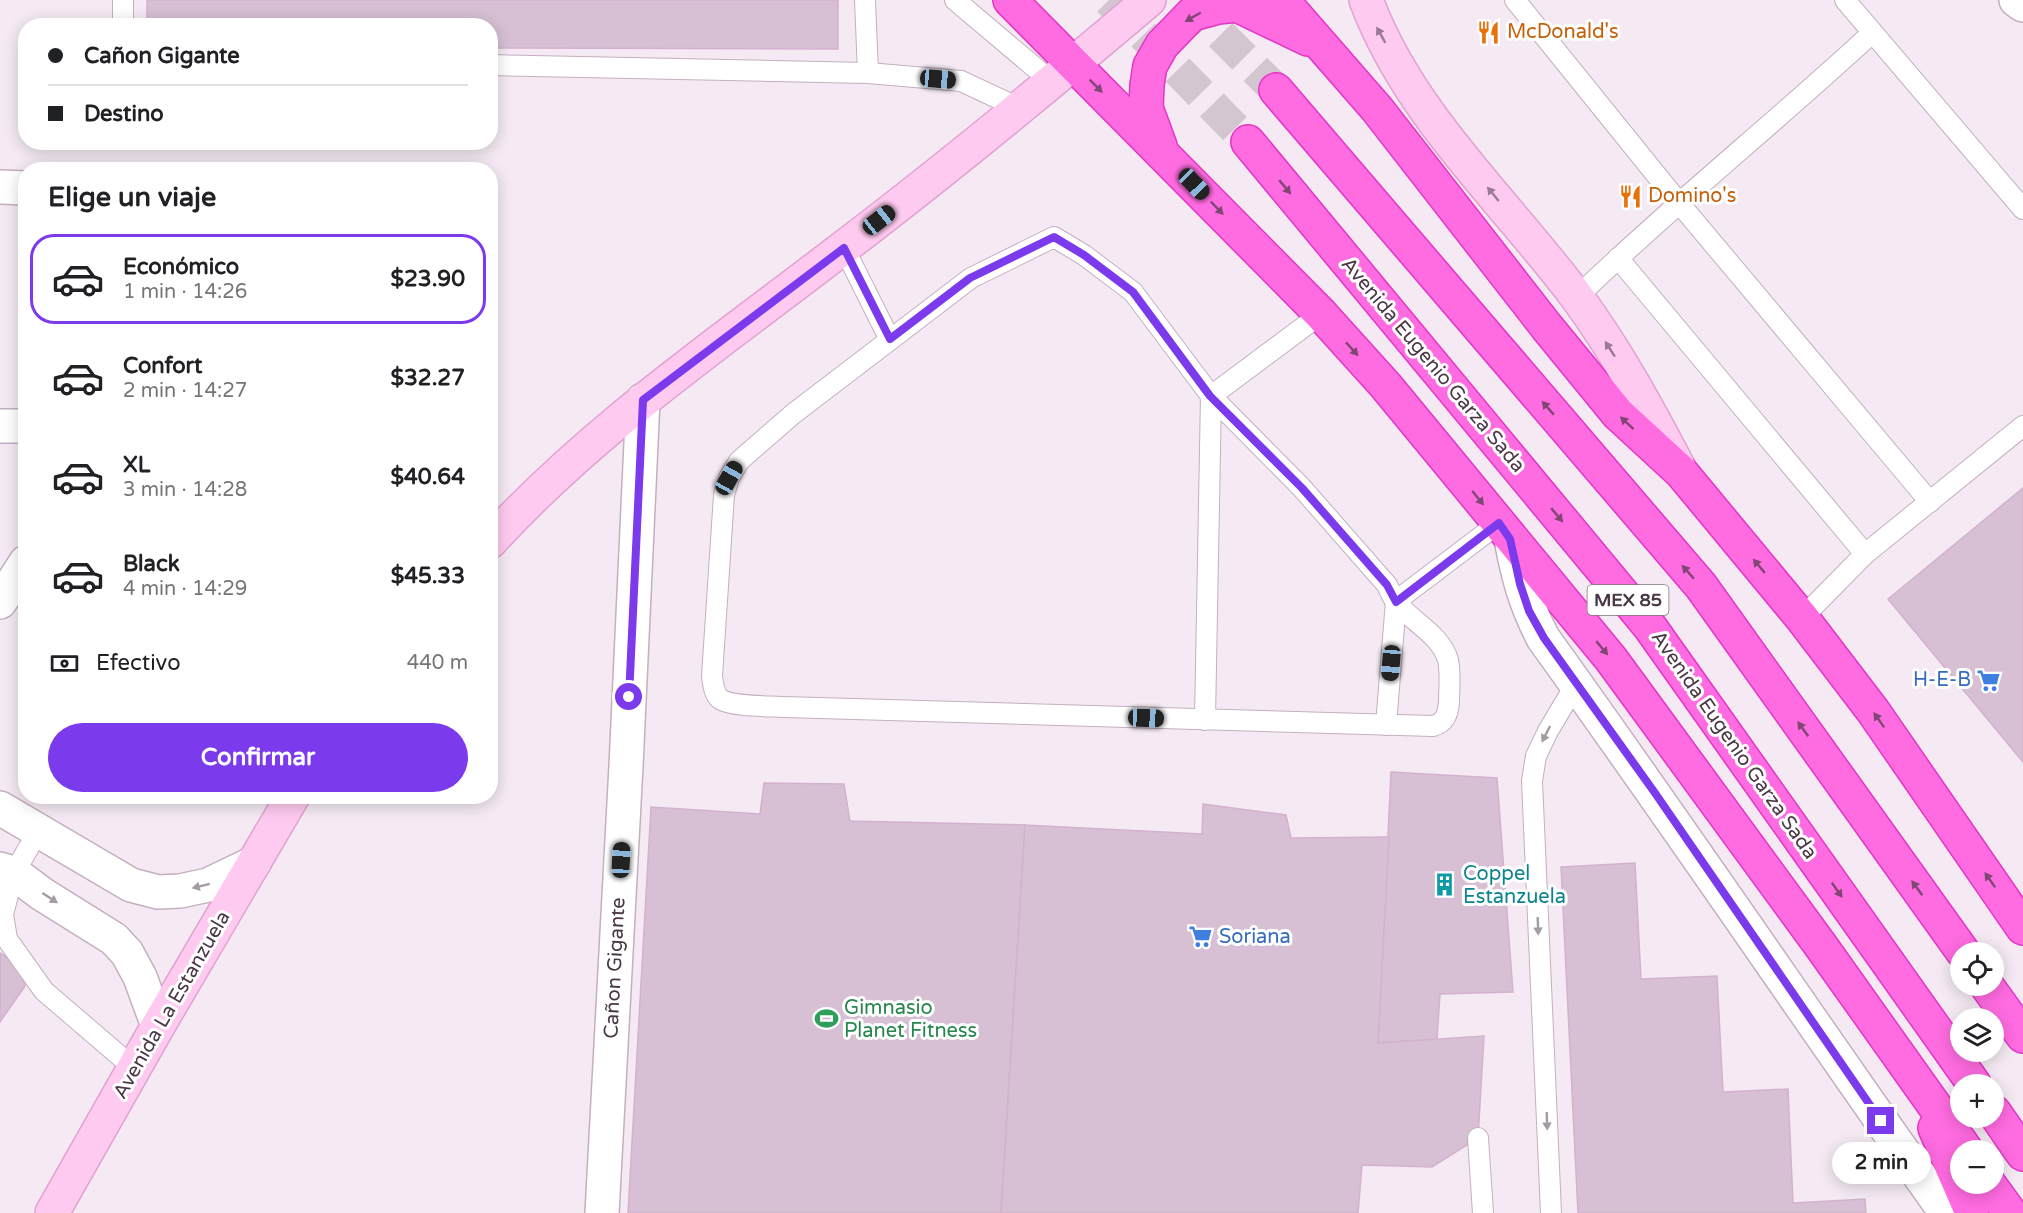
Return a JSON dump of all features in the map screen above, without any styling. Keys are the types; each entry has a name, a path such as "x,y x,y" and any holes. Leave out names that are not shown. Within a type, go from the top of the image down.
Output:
{"highway":[{"path":"1010,0 1063,73 1162,152 1321,314 1394,396 1611,659 1821,946 1959,1140"},
{"path":"1282,0 1377,109 1546,326 1618,414 1681,472 1802,618 1872,711 2023,928"},
{"path":"1162,152 1146,108 1150,66 1162,45 1192,14 1237,5 1323,46"},
{"name":"MEX 85","path":"1276,90 1701,586 1957,942"},
{"name":"Avenida Eugenio Garza Sada","path":"1248,142 1650,627 1967,1074"},
{"path":"1994,996 2023,1035"},
{"path":"1911,1074 1972,1213"},
{"path":"2004,1126 2023,1154"},
{"path":"1996,1194 2010,1213"}],"street":[{"path":"498,534 579,453 643,400 844,248 1063,73 1149,0"},
{"path":"1366,0 1378,30 1432,120 1577,297 1642,398 1681,472"},
{"path":"2016,0 2023,5"},
{"path":"0,187 18,188"},
{"name":"Cañon Gigante","path":"602,1213 643,400"},
{"path":"0,426 18,426"},
{"path":"1505,531 1529,611 1544,638 1655,793 1790,992 1946,1213"},
{"path":"0,602 18,574"},
{"name":"Avenida La Estanzuela","path":"52,1213 288,804"},
{"path":"0,808 131,885 158,892 180,891 208,885 254,863"},
{"path":"7,871 114,939 127,953 140,977 158,1026"}],"lane":[{"path":"123,0 123,18"},
{"path":"865,0 868,73"},
{"path":"955,0 1063,73"},
{"path":"1515,0 1679,203 1930,502"},
{"path":"1845,0 2023,209"},
{"path":"1577,297 1679,203 1806,95 1872,33"},
{"path":"498,65 868,73 961,81 1019,108"},
{"path":"1054,237 1084,255 1133,292 1210,396 1302,488 1387,585 1396,602 1436,641 1447,657 1450,673 1448,709 1440,724 1433,726 1386,725 784,707 730,703 719,698 714,689 712,676 724,495 729,478 739,460 793,414 970,278 1054,237"},
{"path":"844,248 890,339"},
{"path":"1618,258 1865,554"},
{"path":"1210,396 1321,314"},
{"path":"1205,720 1210,396"},
{"path":"1802,618 1865,554 2023,426"},
{"path":"1396,602 1505,531"},
{"path":"1386,725 1396,602"},
{"path":"1551,1213 1532,781 1536,756 1576,684"},
{"path":"39,830 7,871 3,914 7,939 44,992 135,1069"},
{"path":"1478,1138 1483,1213"}],"building":[{"path":"147,0 838,0 838,49 498,48 498,18 147,18"},
{"name":"H-E-B","path":"2023,488 2023,762 1888,599"},
{"name":"Coppel Estanzuela","path":"1391,772 1497,778 1513,992 1440,994 1437,1039 1378,1043"},
{"name":"Gimnasio Planet Fitness","path":"764,783 844,784 850,821 1025,825 1001,1213 628,1213 651,807 760,814"},
{"name":"Soriana","path":"1203,804 1286,815 1291,838 1389,837 1378,1043 1484,1036 1478,1138 1432,1167 1362,1165 1358,1213 1001,1213 1025,825 1202,834"},
{"path":"1635,863 1641,979 1717,976 1723,1092 1788,1089 1793,1203 1865,1199 1866,1213 1578,1213 1561,867"},
{"path":"0,953 19,965 25,986 0,1022"}],"tunnel":[{"path":"1109,0 1248,142"},
{"path":"1186,0 1276,90"}],"place":[{"name":"McDonald's","path":"1489,32"},
{"name":"Domino's","path":"1630,196"},
{"name":"H-E-B","path":"1989,680"},
{"name":"Coppel Estanzuela","path":"1445,885"},
{"name":"Soriana","path":"1201,937"},
{"name":"Gimnasio Planet Fitness","path":"826,1019"}],"route":[{"path":"629,697 643,400 844,248 890,339 970,278 1054,237 1084,255 1133,292 1210,396 1302,488 1387,585 1396,602 1499,523 1510,539 1520,584 1529,611 1544,638 1655,793 1881,1121"}]}
